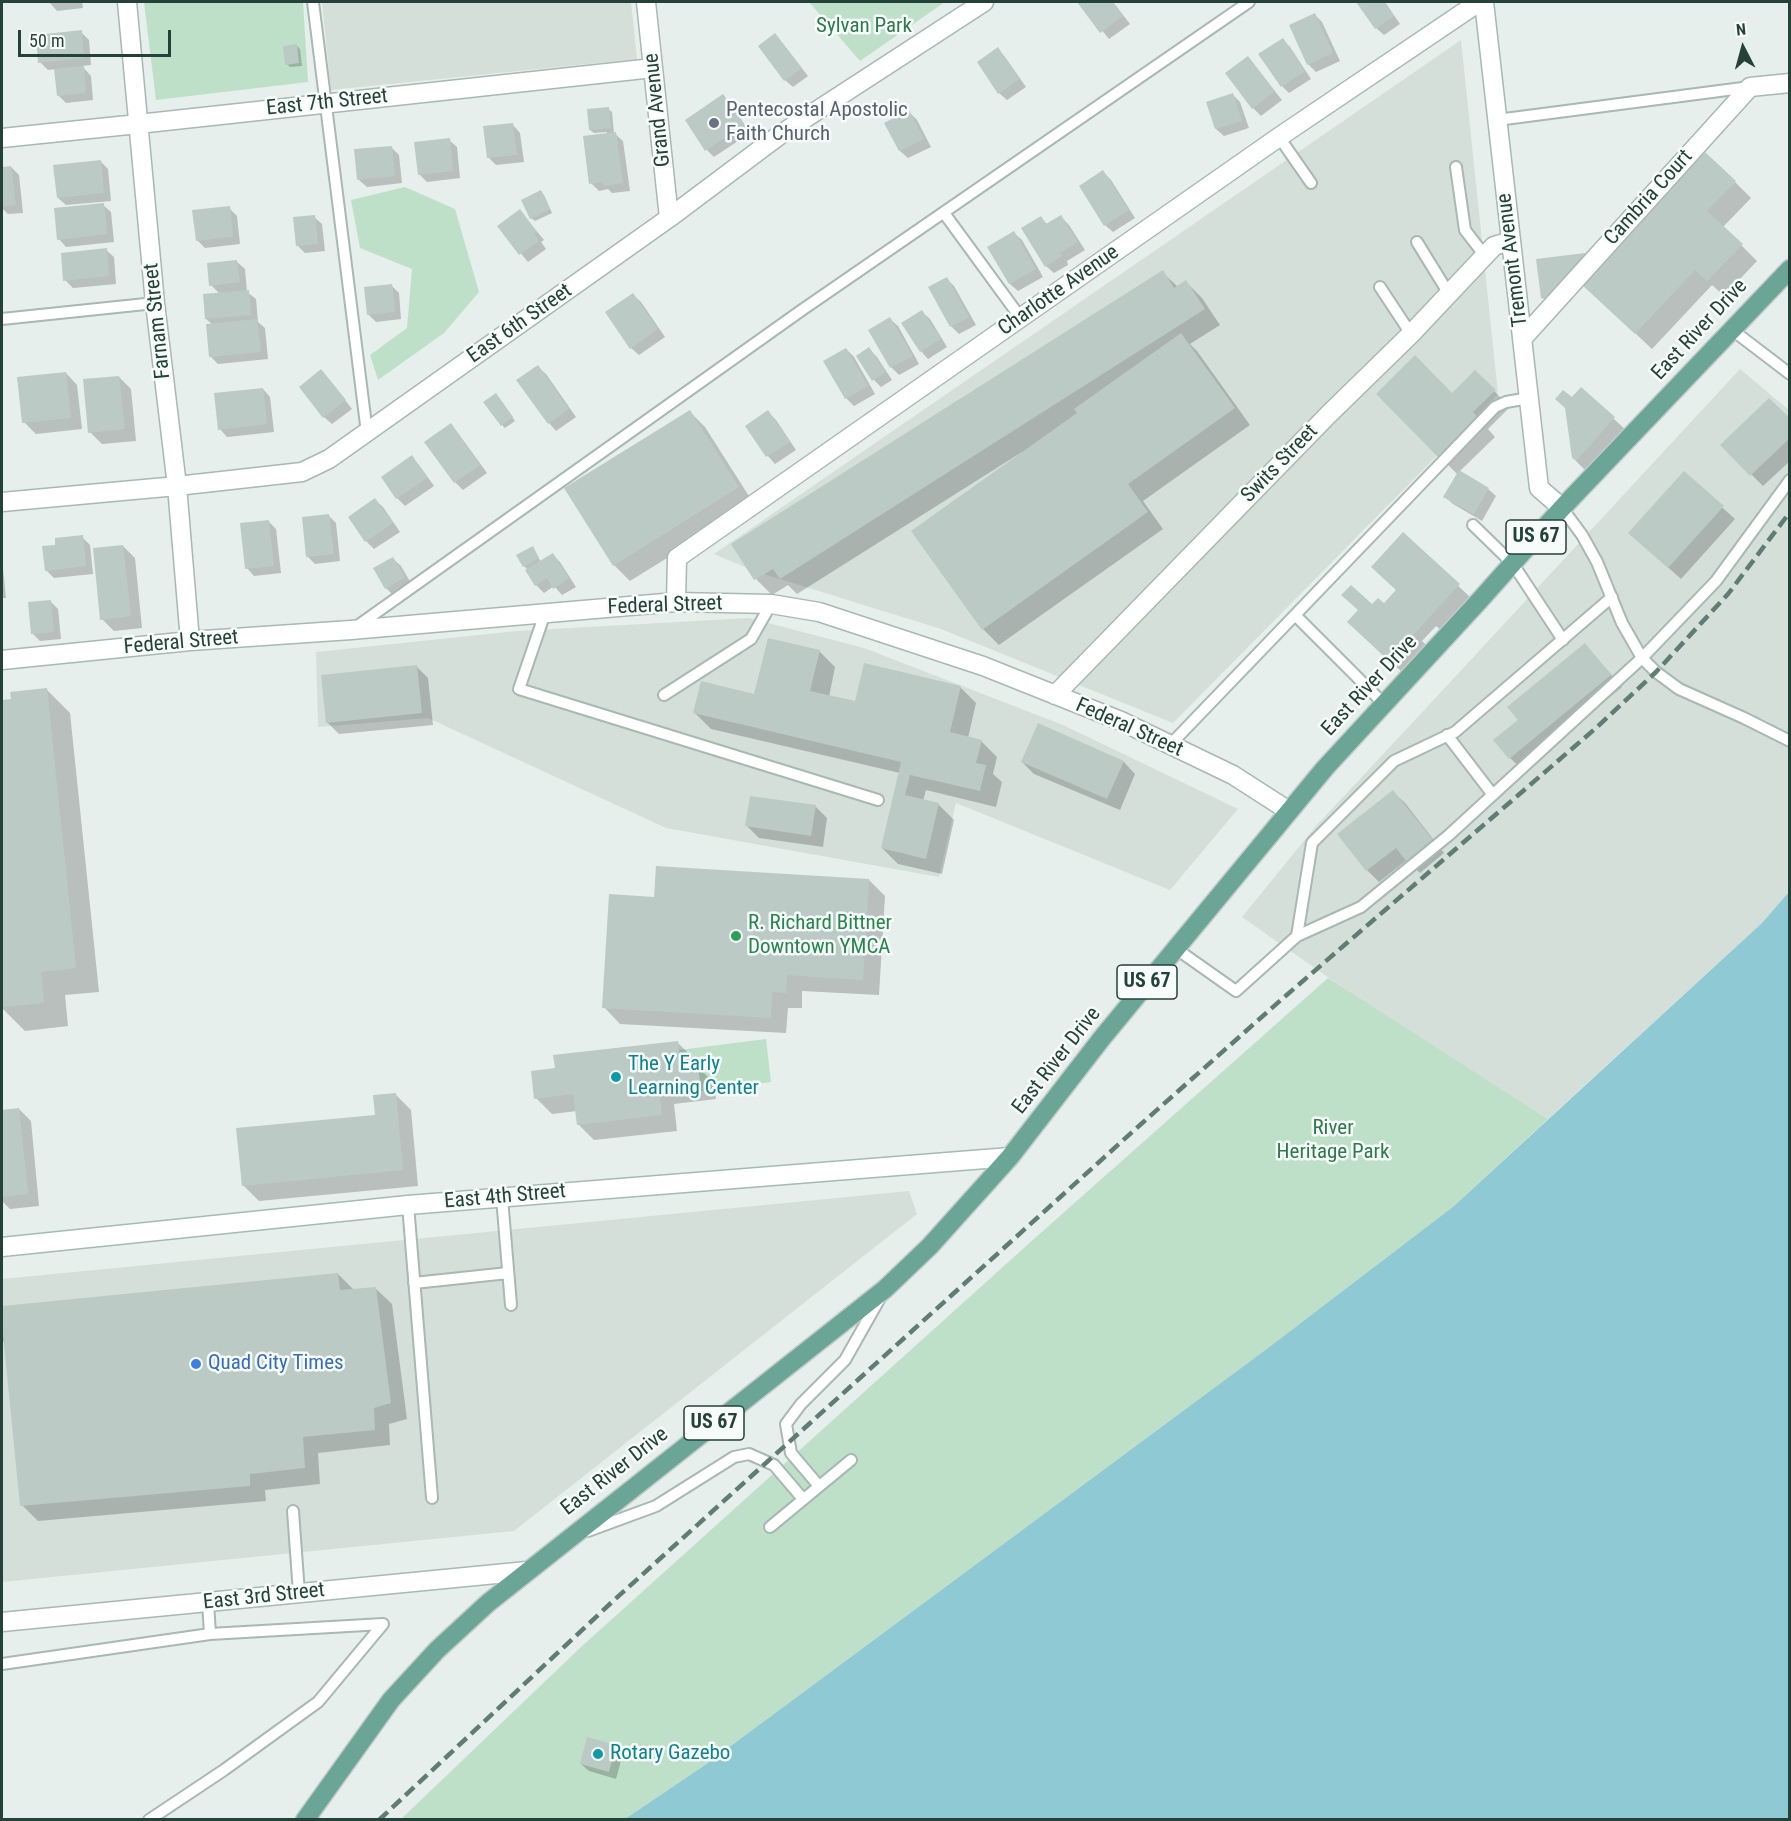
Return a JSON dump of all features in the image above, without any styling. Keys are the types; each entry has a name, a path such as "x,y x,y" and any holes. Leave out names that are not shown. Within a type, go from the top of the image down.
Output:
{"main road":[{"name":"East River Drive","path":"305,1820 391,1700 437,1650 488,1603 885,1289 930,1246 1010,1157 1102,1038 1325,768 1562,508 1790,269"}],"street":[{"name":"Farnam Street","path":"127,2 155,303 177,486 190,641"},
{"name":"East 6th Street","path":"2,502 302,472 329,459 669,218 781,134 984,2"},
{"name":"Charlotte Avenue","path":"676,602 677,558 1279,137 1479,2"},
{"name":"Tremont Avenue","path":"1484,2 1539,488 1562,508"},
{"name":"Grand Avenue","path":"648,3 669,218"},
{"name":"East 7th Street","path":"2,138 653,68"},
{"path":"1750,87 1790,83"},
{"name":"Cambria Court","path":"1522,339 1750,87"},
{"name":"Swits Street","path":"1055,695 1328,415 1411,334 1494,246 1510,241"},
{"name":"Federal Street","path":"2,660 190,641 351,630 676,602 771,604 819,612 983,666 1121,722 1170,745 1233,775 1289,811"},
{"name":"East 4th Street","path":"2,1247 408,1205 1010,1157"},
{"name":"East 3rd Street","path":"2,1622 527,1570"}],"lane":[{"path":"313,2 367,433"},
{"path":"351,630 792,317 1249,2"},
{"path":"1497,120 1750,87"},
{"path":"1279,137 1311,183"},
{"path":"1456,167 1465,230 1485,256"},
{"path":"944,213 1020,317"},
{"path":"1417,242 1449,294"},
{"path":"1380,287 1411,334"},
{"path":"2,319 155,303"},
{"path":"1731,329 1790,374"},
{"path":"1170,745 1495,407 1506,402 1529,398"},
{"path":"1175,948 1236,991 1297,936 1361,907 1449,835 1642,658 1716,581 1790,480"},
{"path":"1562,508 1582,535 1597,562 1622,622 1642,658 1679,689 1744,717 1790,741"},
{"path":"1473,525 1513,564 1563,640"},
{"path":"1297,936 1312,843 1394,761 1455,732 1612,597"},
{"path":"664,695 751,639 771,604"},
{"path":"545,613 519,689 878,800"},
{"path":"1295,615 1384,704"},
{"path":"1448,735 1493,795"},
{"path":"502,1198 511,1305"},
{"path":"408,1205 432,1498"},
{"path":"414,1283 508,1274"},
{"path":"819,1486 791,1453 786,1424 801,1404 845,1359 885,1289"},
{"path":"568,1538 656,1506 734,1457 741,1455 748,1454 774,1465 803,1499"},
{"path":"770,1527 851,1460"},
{"path":"292,1512 299,1593"},
{"path":"208,1602 210,1634"},
{"path":"2,1664 210,1634 383,1624 318,1702 224,1770 149,1820"}],"shaded area":[{"path":"322,2 631,2 637,59 331,90"},
{"path":"1461,40 1498,394 1173,723 941,629 754,571 714,554"},
{"path":"1740,369 1789,410 1789,892 1762,923 1548,1119 1359,999 1242,917 1316,826"},
{"path":"749,618 864,648 1063,725 1238,809 1170,890 956,803 939,877 666,828 428,718 318,727 316,652 517,631"},
{"path":"909,1191 917,1214 514,1531 2,1582 2,1279"}],"green space":[{"path":"144,2 303,2 308,82 156,100"},
{"name":"Sylvan Park","path":"809,2 945,2 860,61"},
{"path":"405,187 455,209 479,292 444,333 378,380 370,355 407,328 412,269 360,248 351,200"},
{"name":"River Heritage Park","path":"1328,978 1548,1119 1454,1206 1268,1348 705,1765 625,1819 400,1820 581,1647"},
{"path":"766,1039 771,1082 701,1091 698,1066 681,1067 679,1050"}],"water":[{"path":"1789,892 1789,1819 625,1819 705,1765 1268,1348 1454,1206 1762,923"}],"building":[{"path":"1077,2 1113,2 1123,16 1100,33"},
{"path":"1356,2 1384,2 1394,16 1375,29"},
{"path":"1315,13 1333,53 1307,65 1289,25"},
{"path":"82,30 84,58 38,63 36,35"},
{"path":"775,33 802,68 784,81 758,46"},
{"path":"1283,38 1305,71 1281,87 1258,54"},
{"path":"297,44 299,63 285,65 283,46"},
{"path":"998,47 1019,79 998,94 977,62"},
{"path":"1248,56 1275,91 1252,109 1225,73"},
{"path":"84,66 86,93 57,96 54,69"},
{"path":"1233,93 1242,121 1215,129 1206,102"},
{"name":"Pentecostal Apostolic Faith Church","path":"723,94 744,125 705,151 685,120"},
{"path":"609,107 611,128 589,130 587,109"},
{"path":"909,110 924,139 899,151 884,123"},
{"path":"513,123 517,155 487,158 483,126"},
{"path":"616,132 623,183 603,186 603,182 589,184 583,136"},
{"path":"450,138 453,171 418,175 414,142"},
{"path":"392,146 395,176 357,180 354,149"},
{"path":"1705,152 1736,181 1707,211 1743,244 1707,281 1695,270 1635,334 1581,284"},
{"path":"101,160 104,193 57,198 53,165"},
{"path":"11,166 16,205 2,207 2,167"},
{"path":"1103,170 1129,210 1104,226 1079,186"},
{"path":"541,190 550,209 530,219 521,200"},
{"path":"104,203 107,234 57,240 54,208"},
{"path":"230,206 233,237 196,241 192,210"},
{"path":"520,209 537,232 534,234 539,241 519,255 497,226"},
{"path":"315,215 318,244 296,246 293,217"},
{"path":"1061,215 1078,242 1060,253 1062,256 1045,267 1021,228 1041,216 1046,224"},
{"path":"1014,231 1036,269 1009,284 987,247"},
{"path":"107,248 109,276 63,281 61,253"},
{"path":"1585,253 1586,258 1547,300 1541,298 1536,259"},
{"path":"237,260 240,282 209,286 207,263"},
{"path":"1163,270 1174,288 1186,280 1205,309 780,579 773,569 754,580 731,544"},
{"path":"947,277 969,317 950,327 928,287"},
{"path":"392,284 395,312 367,315 364,287"},
{"path":"249,290 251,315 205,319 203,294"},
{"path":"633,293 658,329 630,349 605,312"},
{"path":"922,310 941,339 920,352 901,323"},
{"path":"890,317 913,356 890,368 868,330"},
{"path":"257,319 261,352 209,357 206,324"},
{"path":"1181,333 1235,408 1128,484 1148,512 982,630 911,531 1077,413 1074,409"},
{"path":"869,347 886,372 872,381 856,356"},
{"path":"846,348 868,386 845,399 823,361"},
{"path":"1415,355 1452,393 1475,370 1496,390 1473,412 1480,420 1440,459 1376,394"},
{"path":"538,365 569,409 548,424 516,380"},
{"path":"321,369 346,400 323,418 299,387"},
{"path":"66,372 71,418 22,423 17,377"},
{"path":"119,376 125,429 88,433 83,379"},
{"path":"1581,387 1615,417 1577,460 1572,458 1565,408 1555,399 1563,390 1572,397"},
{"path":"263,388 267,424 218,430 214,393"},
{"path":"496,393 513,417 501,426 483,402"},
{"path":"1769,398 1790,418 1790,438 1750,476 1720,445"},
{"path":"690,410 739,487 613,566 564,488"},
{"path":"768,410 790,442 766,457 745,426"},
{"path":"451,423 480,465 454,483 424,442"},
{"path":"412,455 427,478 396,499 381,477"},
{"path":"1459,470 1489,488 1474,514 1443,497"},
{"path":"1684,471 1724,506 1668,568 1628,533"},
{"path":"375,498 393,523 365,542 348,517"},
{"path":"329,514 334,554 306,557 302,517"},
{"path":"269,520 274,566 245,569 240,523"},
{"path":"1403,532 1460,584 1389,661 1347,622 1358,610 1341,595 1351,585 1372,604 1378,598 1384,603 1396,590 1371,567"},
{"path":"83,535 86,566 45,571 42,546 55,545 55,538"},
{"path":"123,545 131,616 100,620 93,548"},
{"path":"533,546 539,558 523,567 516,555"},
{"path":"553,553 569,578 553,589 547,578 535,586 525,570"},
{"path":"393,557 405,577 385,589 373,568"},
{"path":"51,600 54,632 31,634 28,602"},
{"path":"768,638 820,650 810,691 855,701 864,663 961,686 950,732 982,740 976,763 986,765 980,791 910,775 905,795 939,803 926,859 881,848 901,762 693,713 701,681 754,694"},
{"path":"1585,643 1611,675 1509,759 1493,740 1518,720 1507,707"},
{"path":"417,665 422,713 326,723 321,675"},
{"path":"47,688 76,968 41,972 44,1003 2,1007 2,700 11,699 10,692"},
{"path":"1038,723 1124,761 1107,799 1021,762"},
{"path":"1393,790 1434,841 1407,862 1396,848 1366,871 1337,834"},
{"path":"750,796 816,805 811,836 745,826"},
{"name":"R. Richard Bittner Downtown YMCA","path":"656,866 869,879 863,980 787,975 786,993 772,992 771,1018 602,1008 609,894 654,897"},
{"name":"The Y Early Learning Center","path":"678,1041 681,1067 698,1065 700,1083 659,1088 662,1115 577,1125 573,1094 534,1099 531,1071 555,1068 553,1055"},
{"path":"396,1093 403,1170 242,1186 236,1128 375,1115 373,1095"},
{"path":"19,1108 28,1194 2,1197 2,1110"},
{"name":"Quad City Times","path":"338,1273 340,1290 376,1287 391,1403 374,1408 375,1430 303,1437 305,1468 250,1474 250,1486 20,1506 2,1306"},
{"name":"Rotary Gazebo","path":"587,1737 616,1745 609,1772 580,1764"}],"railway":[{"path":"379,1820 612,1602 1140,1125 1596,728 1656,672 1728,594 1790,512"}],"place":[{"name":"Pentecostal Apostolic Faith Church","path":"714,123"},
{"name":"R. Richard Bittner Downtown YMCA","path":"736,936"},
{"name":"The Y Early Learning Center","path":"616,1077"},
{"name":"Quad City Times","path":"196,1364"},
{"name":"Rotary Gazebo","path":"598,1754"}]}
